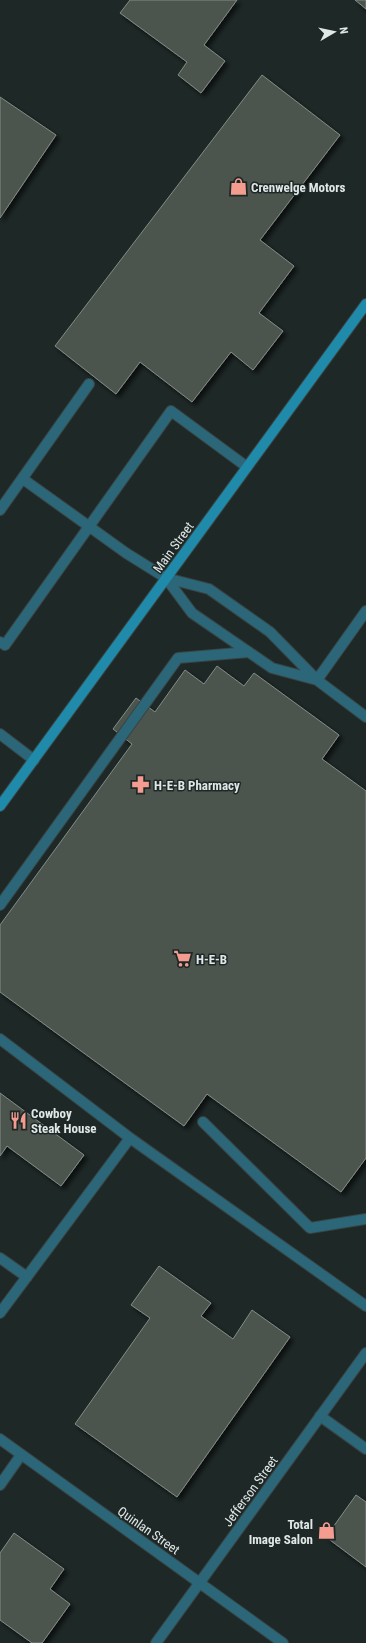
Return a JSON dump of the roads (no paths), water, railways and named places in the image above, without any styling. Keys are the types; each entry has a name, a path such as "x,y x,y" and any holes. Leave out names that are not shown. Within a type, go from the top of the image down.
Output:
{"main road":[{"name":"Main Street","path":"0,806 366,304"}],"street":[{"path":"0,510 89,384"},
{"path":"0,642 5,645 171,411 247,467"},
{"path":"23,478 126,553 166,578 209,589 270,632 317,680 366,717"},
{"path":"166,578 192,613 272,668 317,680"},
{"path":"317,680 366,611"},
{"path":"0,905 178,658 249,652"},
{"path":"0,734 34,760"},
{"path":"0,1039 130,1138 366,1306"},
{"path":"203,1122 310,1228 366,1219"},
{"path":"0,1313 130,1138"},
{"path":"0,1258 27,1277"},
{"name":"Jefferson Street","path":"156,1643 366,1353"},
{"path":"320,1416 366,1449"},
{"name":"Quinlan Street","path":"0,1439 283,1643"},
{"path":"0,1485 21,1455"}],"place":[{"name":"Crenwelge Motors","path":"238,187"},
{"name":"H-E-B Pharmacy","path":"141,785"},
{"name":"H-E-B","path":"183,959"},
{"name":"Cowboy Steak House","path":"18,1120"},
{"name":"Total Image Salon","path":"326,1531"}]}
